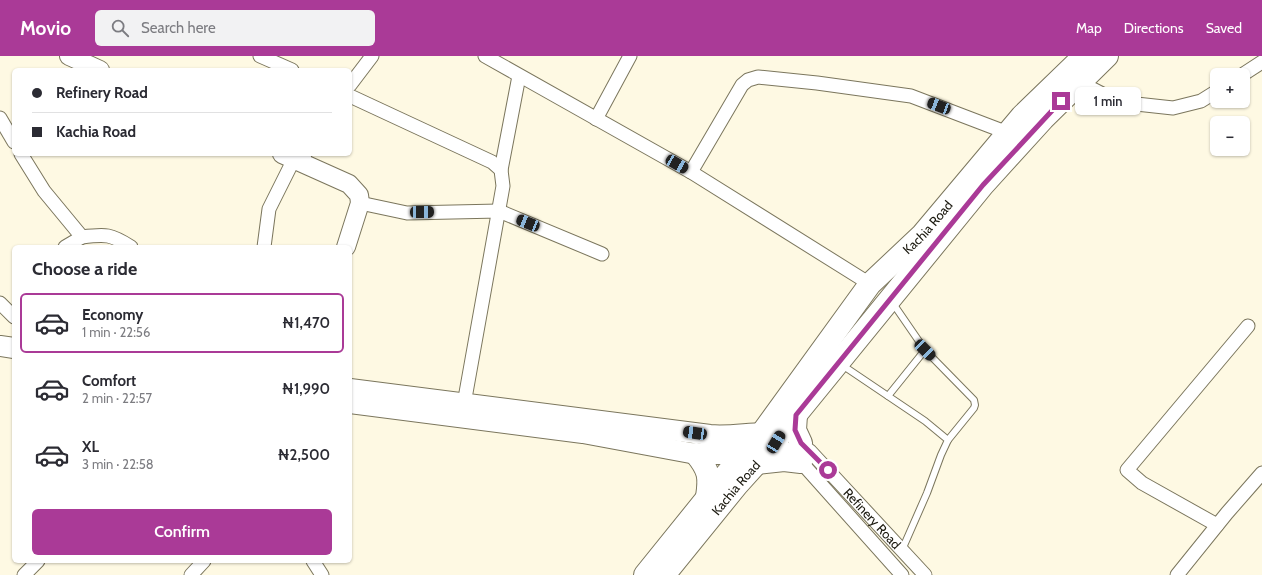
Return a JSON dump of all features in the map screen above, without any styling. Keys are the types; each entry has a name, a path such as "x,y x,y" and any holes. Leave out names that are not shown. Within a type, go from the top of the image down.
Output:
{"highway":[{"name":"Kachia Road","path":"773,436 870,284 922,235 1008,133 1038,100 1084,56"},
{"name":"Kachia Road","path":"664,575 730,481 750,458 796,415 983,185 1043,119 1107,56"},
{"path":"750,458 784,460 806,454 795,430 796,415"},
{"path":"696,454 704,464 708,476 709,486 707,497"},
{"name":"Kachia Road","path":"645,575 707,497 730,481"}],"main road":[{"path":"0,346 12,348"},
{"path":"0,359 12,361"},
{"path":"352,389 710,435 773,436"},
{"path":"352,403 583,433 696,454 750,458"}],"street":[{"path":"69,56 96,68"},
{"path":"260,56 287,68"},
{"path":"352,82 372,56"},
{"path":"485,56 500,59 519,76 690,172 870,284"},
{"path":"596,119 630,56"},
{"path":"1250,70 1262,62"},
{"path":"464,404 499,211 503,186 501,170 519,76"},
{"path":"690,172 742,85 748,80 758,77 816,82 911,96 1008,133"},
{"path":"1079,82 1118,102 1173,108 1201,101 1210,95"},
{"path":"352,97 492,162 501,170"},
{"path":"0,118 12,139"},
{"path":"23,156 44,191 82,237"},
{"path":"264,245 269,209 294,156 349,184 359,196 360,203 347,245"},
{"path":"360,203 407,213 499,211 602,254"},
{"path":"68,245 82,237 101,235 116,237 128,245"},
{"path":"0,303 12,315"},
{"path":"1217,525 1142,483 1127,470 1248,326"},
{"name":"Refinery Road","path":"773,436 788,450 806,454"},
{"name":"Refinery Road","path":"773,436 791,437 925,575"},
{"name":"Refinery Road","path":"806,454 820,484 902,575"},
{"path":"1176,575 1262,472"},
{"path":"24,575 36,563"},
{"path":"191,575 202,563"},
{"path":"314,563 322,575"}],"lane":[{"path":"890,300 925,350 975,402 974,408 948,440 927,494 902,550"},
{"path":"888,396 925,350"},
{"path":"839,363 925,421 948,440"}],"route":[{"path":"828,470 801,443 796,435 796,415 983,185 1061,101"}]}
